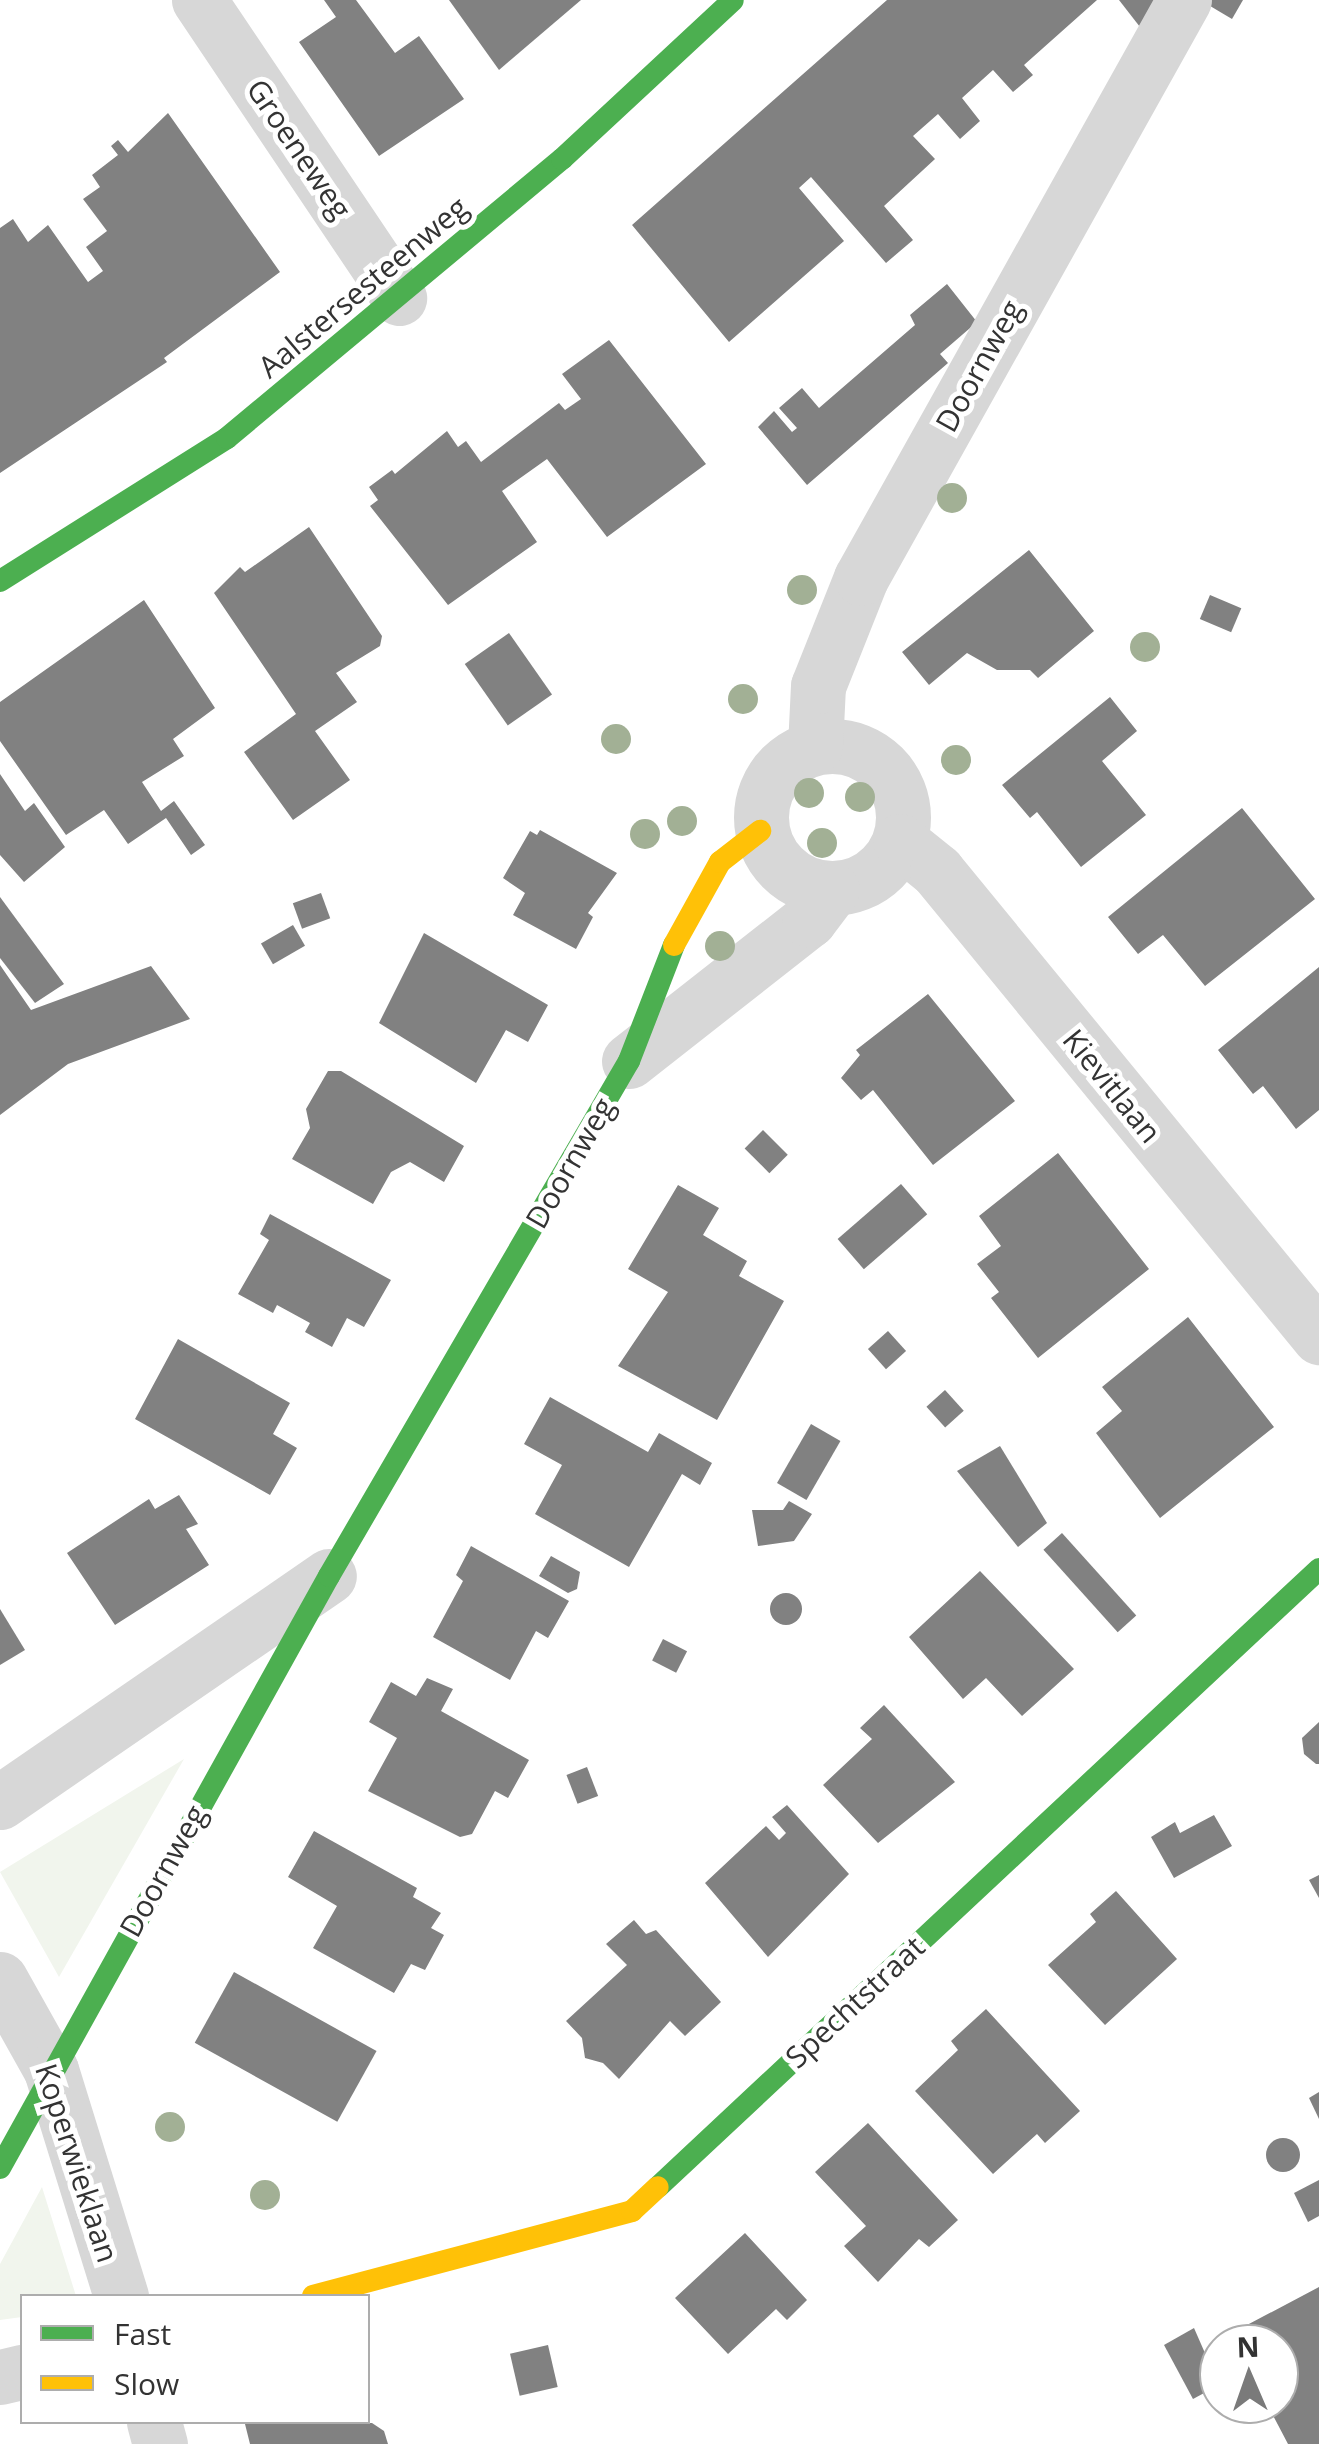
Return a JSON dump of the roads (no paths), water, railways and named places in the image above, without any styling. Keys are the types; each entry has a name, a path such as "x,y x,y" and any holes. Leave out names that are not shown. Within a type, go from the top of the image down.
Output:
{"street":[{"name":"Groeneweg","path":"199,0 399,298"},
{"name":"Aalstersesteenweg","path":"0,581 227,438 399,298 734,0"},
{"name":"Doornweg","path":"814,747 818,686 861,578 1184,0"},
{"path":"814,747 865,754 890,774 904,807 900,841 888,863 866,881 832,890 805,885 776,863 760,831 762,798 780,767 814,747"},
{"name":"Doornweg","path":"0,2168 51,2070 329,1576 629,1061 662,966 720,862 760,831"},
{"name":"Kievitlaan","path":"900,841 937,871 1319,1338"},
{"name":"Doornweg","path":"629,1061 809,920 832,890"},
{"name":"Spechtstraat","path":"321,2294 632,2211 1319,1569"},
{"name":"Doornweg","path":"0,1802 329,1576"},
{"name":"Koperwieklaan","path":"0,1979 51,2070 119,2294"}]}
